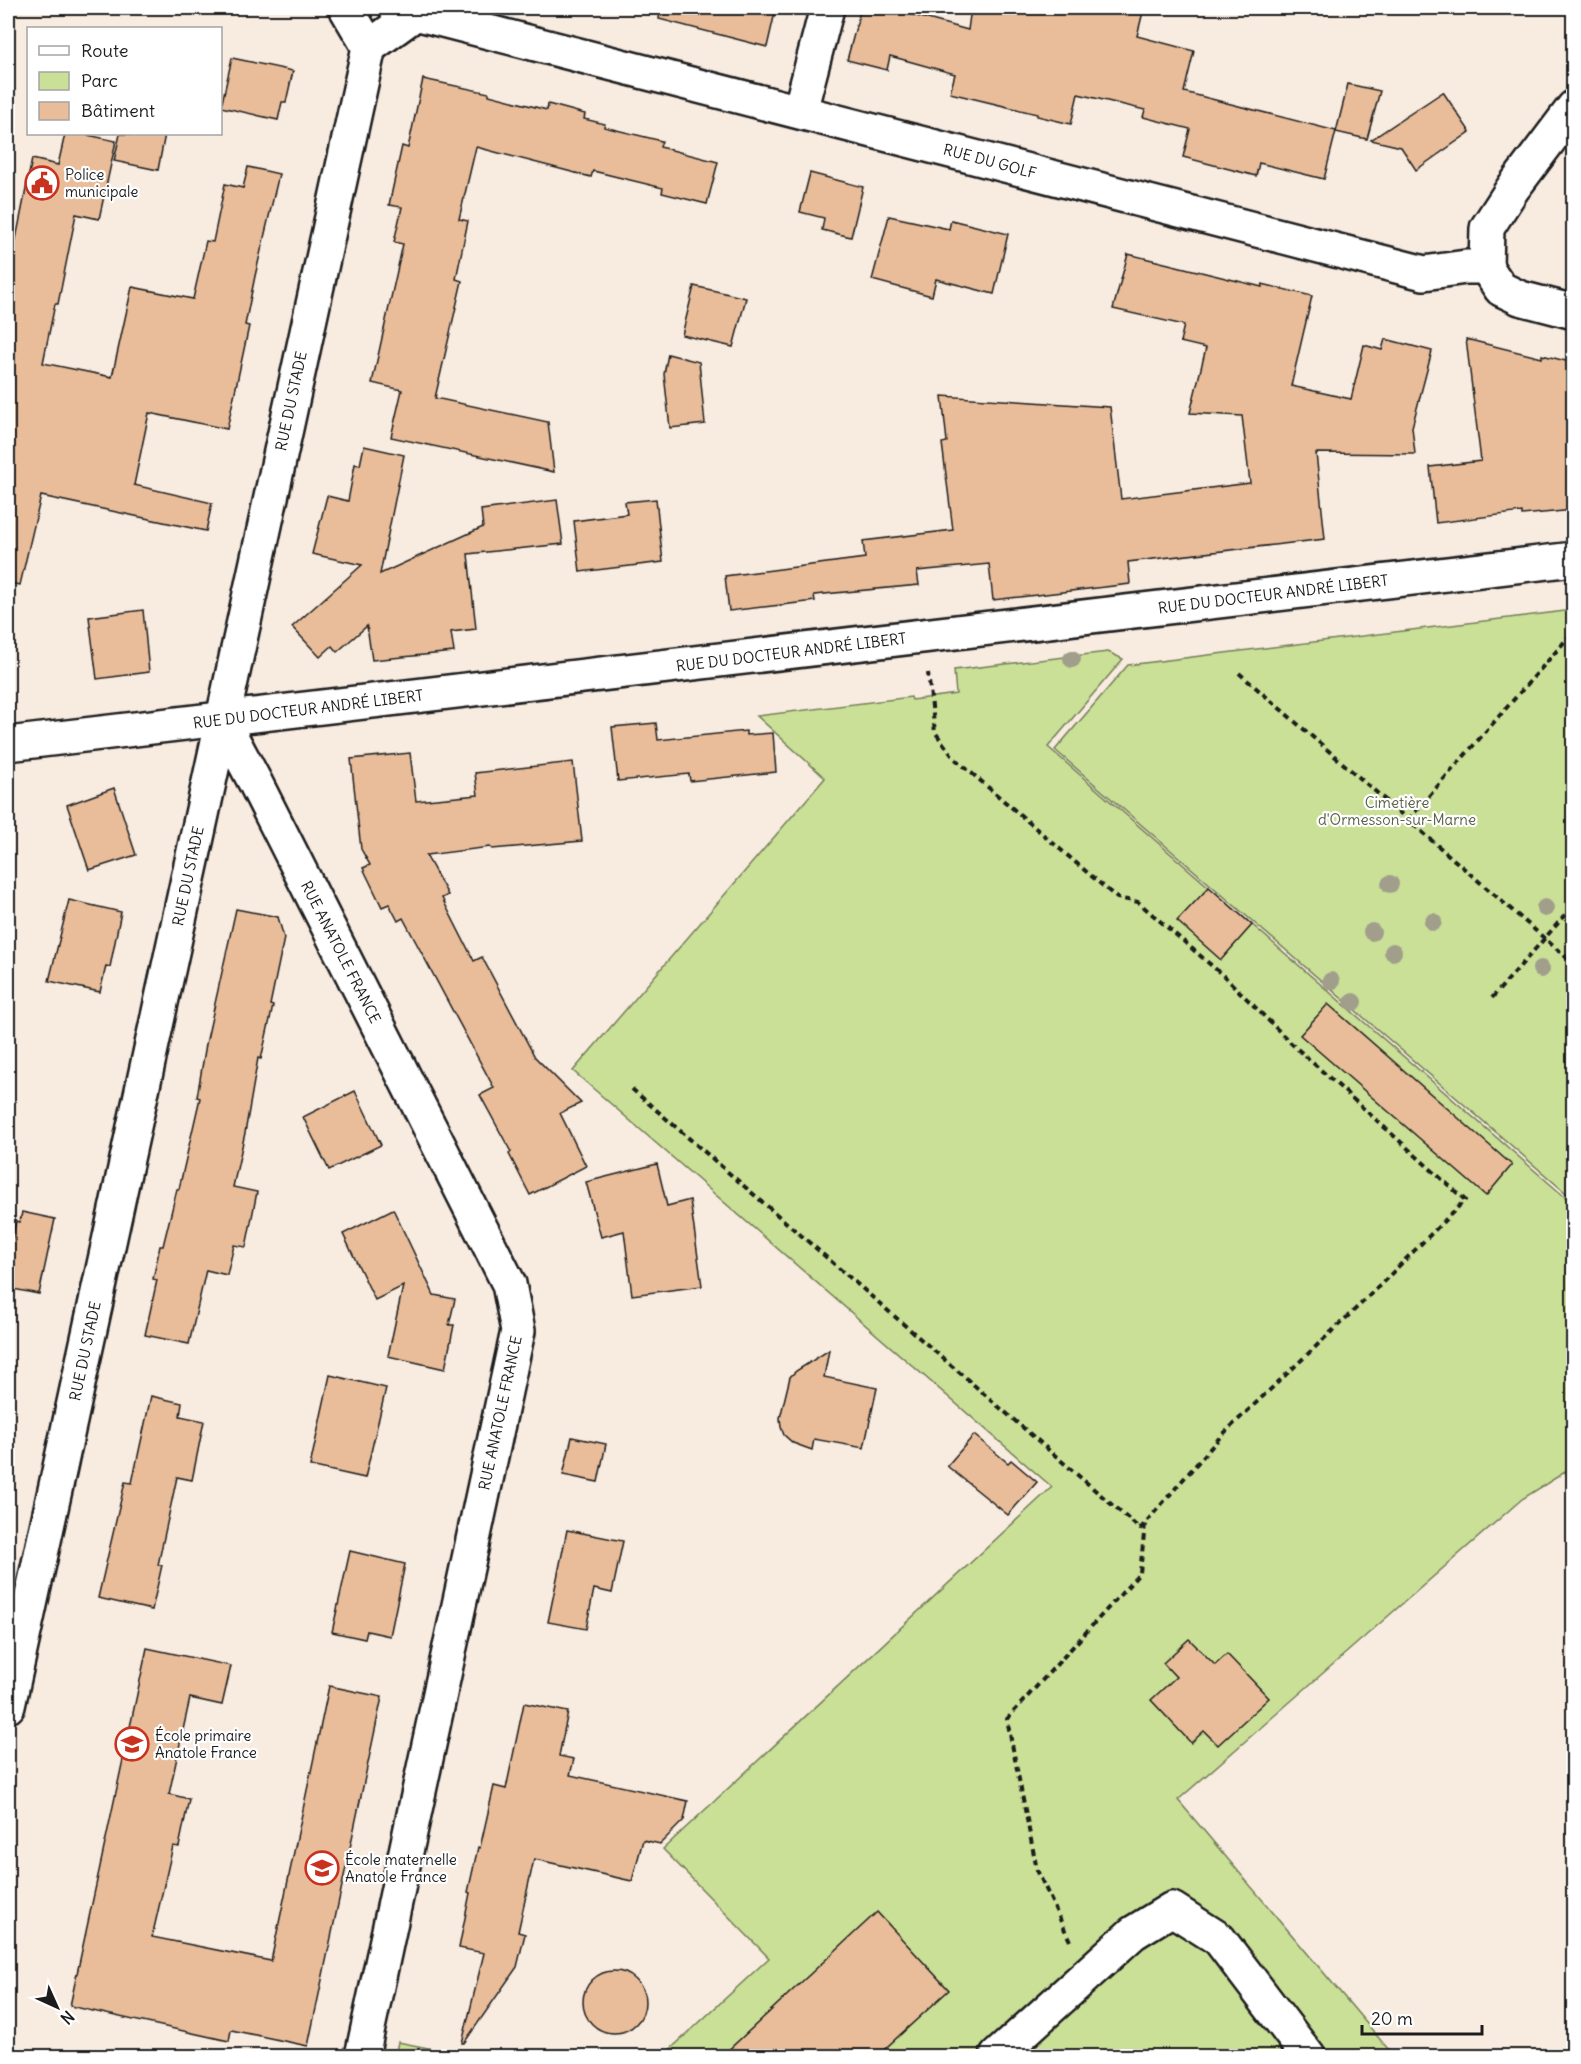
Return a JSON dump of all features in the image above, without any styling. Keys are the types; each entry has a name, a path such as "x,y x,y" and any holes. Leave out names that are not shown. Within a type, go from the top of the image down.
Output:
{"street":[{"path":"346,8 369,47 406,10"},
{"path":"800,111 827,8"},
{"name":"RUE DU GOLF","path":"406,10 1424,273 1466,267 1486,267"},
{"name":"RUE DU STADE","path":"8,1706 369,47"},
{"path":"1574,107 1513,188 1487,228 1486,267 1502,289 1520,298 1574,312"},
{"name":"RUE DU DOCTEUR ANDRÉ LIBERT","path":"8,744 1574,559"},
{"name":"RUE ANATOLE FRANCE","path":"222,720 509,1284 518,1331 362,2056"},
{"path":"996,2056 1133,1933 1172,1910 1219,1939 1308,2056"}],"path":[{"path":"1408,820 1574,631"},
{"path":"632,1089 1140,1529 1221,1436 1365,1300 1465,1200 1292,1044 1227,978 1138,902 1117,898 954,758 935,732 925,636"},
{"path":"1239,673 1574,964"},
{"path":"1492,998 1574,905"},
{"path":"1086,1976 1037,1870 1007,1719 1140,1573 1145,1524"}],"green space":[{"name":"Cimetière d'Ormesson-sur-Marne","path":"1574,610 1573,1199 1055,750 1128,665"},
{"path":"1108,652 1123,659 1048,747 1573,1204 1573,1467 1522,1499 1178,1800 1394,2056 663,2056 769,1958 663,1849 1052,1487 573,1071 825,778 757,716 911,697 912,700 956,694 954,670"},
{"path":"398,2042 458,2054 460,2056 395,2056"}],"building":[{"path":"660,8 776,8 767,47 659,19"},
{"path":"861,8 903,8 902,12 968,30 971,8 1144,8 1137,36 1194,51 1184,92 1336,131 1324,179 1259,163 1256,176 1183,157 1190,129 1143,117 1145,110 1078,94 1071,124 950,93 955,74 890,56 887,70 847,60"},
{"path":"232,58 293,71 286,102 282,102 278,120 222,107"},
{"path":"423,79 489,93 489,95 547,110 548,104 585,114 584,119 605,124 604,127 662,141 660,147 718,162 707,204 662,193 663,188 593,171 591,177 476,147 459,219 468,221 456,279 462,281 435,398 548,422 554,472 391,437 402,390 372,383 403,244 394,242 402,207 389,205 402,146 408,148"},
{"path":"1348,84 1380,91 1367,139 1336,132"},
{"path":"1443,92 1470,132 1416,170 1401,147 1371,140"},
{"path":"65,135 88,135 116,141 99,219 76,214 58,304 55,304 43,363 112,377 132,287 193,299 206,241 213,242 225,184 243,188 248,167 279,174 245,325 249,326 227,429 149,413 134,485 212,503 206,531 41,496 20,585 8,583 8,279 32,159 58,165"},
{"path":"120,135 165,135 158,170 114,161"},
{"path":"810,173 863,187 851,237 822,230 824,218 800,212"},
{"path":"889,216 949,229 951,220 1008,234 994,294 936,279 932,296 872,280"},
{"path":"1128,254 1262,287 1262,284 1312,296 1291,386 1351,399 1364,345 1382,350 1385,339 1432,351 1412,427 1415,454 1316,453 1325,539 1128,562 1130,584 993,600 989,564 917,571 919,585 814,595 815,601 729,611 725,576 865,558 863,541 953,530 942,443 947,442 942,396 1110,407 1121,499 1250,483 1242,416 1190,413 1206,348 1180,342 1184,325 1113,309"},
{"path":"694,286 746,298 733,347 682,335"},
{"path":"1466,339 1542,358 1542,355 1574,363 1574,510 1522,515 1522,512 1436,523 1430,467 1481,461"},
{"path":"668,354 699,362 705,424 670,428 664,374"},
{"path":"364,446 404,455 380,574 483,527 481,510 557,500 563,544 468,554 476,629 451,632 454,652 372,660 367,626 337,652 332,646 320,657 292,627 362,565 312,554 327,496 348,501 355,464 360,465"},
{"path":"656,499 663,562 580,572 574,521 627,514 625,502"},
{"path":"143,610 149,672 97,679 89,617"},
{"path":"656,723 658,740 746,731 746,735 773,733 776,772 690,781 689,774 618,781 612,727"},
{"path":"410,753 416,801 478,795 475,773 573,762 582,841 492,849 490,847 426,855 448,895 442,898 474,961 482,957 535,1057 581,1103 560,1113 586,1166 530,1195 509,1154 511,1152 480,1095 494,1088 403,918 398,921 389,904 382,907 363,868 370,865 361,849 351,759"},
{"path":"114,788 136,855 89,870 67,805"},
{"path":"1209,887 1252,925 1221,960 1177,921"},
{"path":"69,900 121,912 110,967 106,966 100,992 49,981"},
{"path":"236,909 278,917 284,938 270,1005 273,1006 261,1059 258,1058 233,1187 257,1192 246,1247 234,1245 227,1275 206,1270 189,1344 145,1335 157,1280 153,1279 160,1246 163,1246 177,1189 179,1189 200,1098 197,1097 206,1044"},
{"path":"1328,1004 1512,1165 1486,1196 1300,1035"},
{"path":"355,1091 381,1145 329,1170 303,1117"},
{"path":"657,1164 667,1206 690,1200 702,1286 632,1295 624,1231 601,1237 586,1182"},
{"path":"393,1209 434,1295 455,1299 449,1325 454,1325 445,1369 388,1356 403,1286 375,1300 343,1234"},
{"path":"22,1212 55,1219 39,1294 8,1288 8,1259 16,1221 20,1222"},
{"path":"829,1350 824,1377 877,1388 864,1448 814,1439 812,1450 793,1443 784,1435 781,1427 780,1418 790,1377"},
{"path":"330,1375 386,1388 365,1478 310,1466"},
{"path":"151,1396 182,1403 180,1416 204,1421 192,1480 177,1477 158,1565 162,1565 152,1610 98,1598 125,1482 132,1483"},
{"path":"974,1435 1008,1463 1011,1460 1037,1482 1008,1515 947,1466"},
{"path":"572,1437 606,1444 598,1482 563,1475"},
{"path":"567,1530 623,1541 612,1593 594,1589 586,1629 548,1622"},
{"path":"350,1551 405,1564 390,1636 367,1631 365,1639 332,1632"},
{"path":"1189,1639 1215,1665 1227,1654 1269,1698 1218,1745 1204,1731 1191,1743 1151,1700 1176,1677 1163,1663"},
{"path":"147,1648 231,1666 222,1705 190,1698 169,1794 189,1799 179,1847 173,1846 152,1937 271,1961 329,1686 382,1697 308,2046 231,2030 229,2041 70,2006"},
{"path":"524,1703 568,1712 559,1756 574,1759 570,1775 688,1801 684,1820 660,1844 643,1840 632,1881 534,1859 518,1932 525,1934 517,1967 462,2043 484,1953 459,1948 470,1893 468,1892 494,1786 506,1789"},
{"path":"877,1912 949,1990 877,2056 722,2056"},
{"path":"614,1971 631,1976 636,1980 640,1985 645,2002 640,2019 636,2024 631,2028 614,2033 597,2028 592,2024 588,2019 583,2002 588,1985 592,1980 597,1976"}],"place":[{"name":"Police municipale","path":"42,183"},
{"name":"École primaire Anatole France","path":"132,1744"},
{"name":"École maternelle Anatole France","path":"322,1868"}]}
